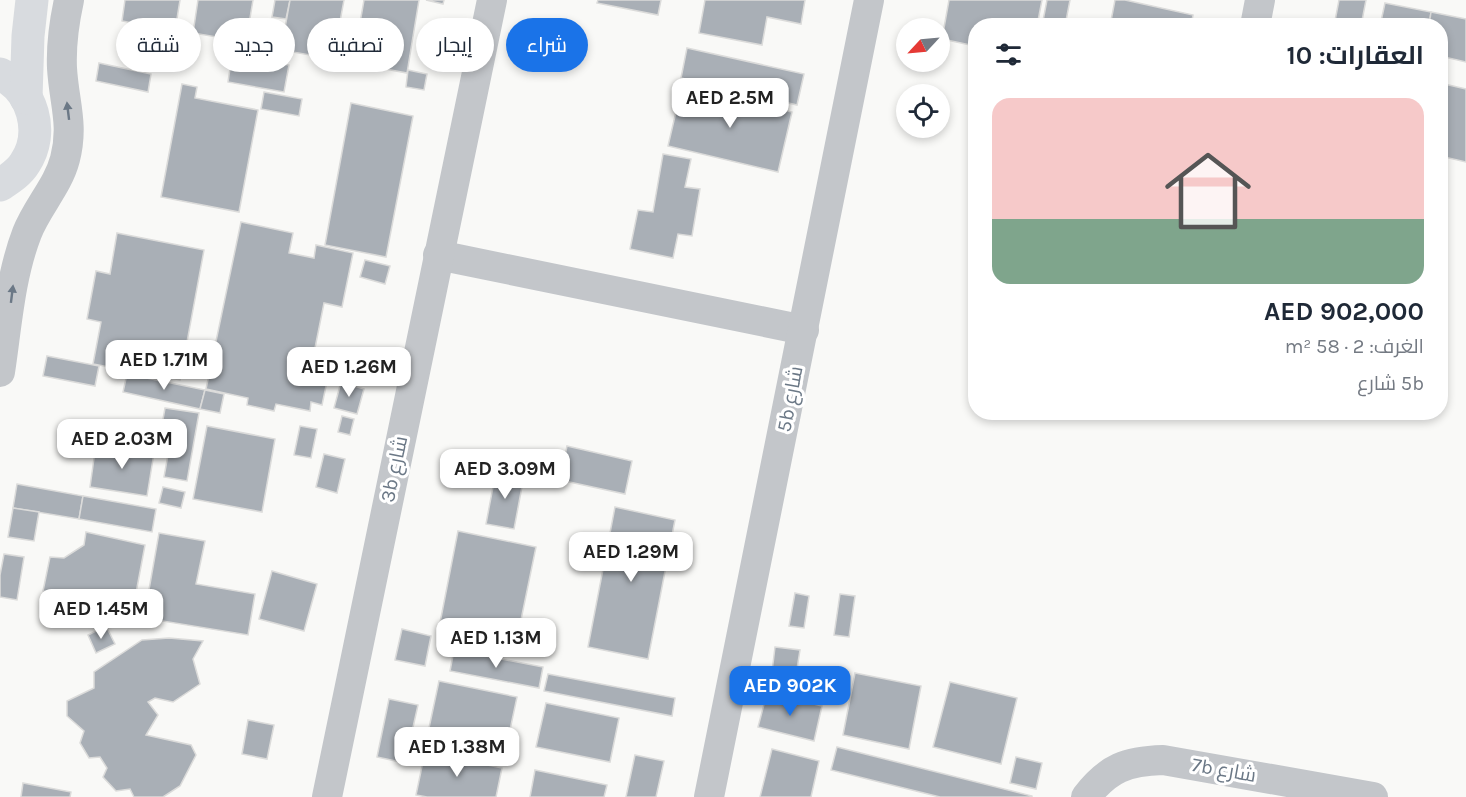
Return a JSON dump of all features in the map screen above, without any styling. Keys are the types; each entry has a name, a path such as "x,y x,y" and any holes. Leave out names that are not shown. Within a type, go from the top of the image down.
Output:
{"main road":[{"path":"26,98 32,0"},
{"path":"0,74 16,85 26,98 33,113 36,131 33,147 25,163 14,176 0,185"}],"street":[{"path":"0,372 19,256 35,214 64,161 69,138 69,115 62,70 62,48 69,0"},
{"name":"3b شارع","path":"327,797 492,0"},
{"name":"5b شارع","path":"709,797 869,0"},
{"path":"1257,18 1260,0"},
{"path":"438,255 804,330"},
{"name":"7b شارع","path":"1086,797 1097,783 1116,768 1139,760 1163,760 1373,797"}],"building":[{"path":"125,0 180,0 177,18 122,18"},
{"path":"198,0 253,0 250,18 213,18 213,36 201,34 201,18 195,18"},
{"path":"275,0 290,0 286,18 272,17"},
{"path":"290,0 344,0 341,18 307,18 307,54 295,52 295,18 287,18"},
{"path":"364,0 419,0 407,73 402,72 404,72 404,18 361,18"},
{"path":"426,0 444,0 443,4"},
{"path":"598,0 661,0 658,15 597,3"},
{"path":"705,0 805,0 801,24 767,17 762,45 699,33"},
{"path":"949,0 1042,0 1039,18 968,18 968,45 950,41 950,18 946,18"},
{"path":"1047,0 1070,0 1067,18 1044,18"},
{"path":"1115,0 1125,0 1193,15 1192,18 1112,18"},
{"path":"1339,0 1366,0 1363,18 1336,18"},
{"path":"1385,3 1431,12 1430,18 1382,18"},
{"path":"1431,12 1466,19 1466,62 1448,58 1448,18 1430,18"},
{"path":"687,48 804,74 797,105 681,78"},
{"path":"99,63 116,67 116,72 151,74 148,92 96,81"},
{"path":"408,70 427,74 424,90 406,87"},
{"path":"229,72 288,72 284,92 228,82"},
{"path":"182,84 197,87 195,98 258,110 239,212 161,197"},
{"path":"1448,85 1466,89 1466,162 1448,158"},
{"path":"682,86 792,112 778,172 668,146"},
{"path":"264,92 302,99 299,116 261,109"},
{"path":"351,103 413,116 386,257 325,245"},
{"path":"663,154 691,159 685,187 700,189 692,236 678,234 673,258 630,249 638,210 653,212"},
{"path":"241,222 293,233 289,253 314,258 316,245 353,253 342,307 324,303 314,353 332,358 322,405 311,402 310,411 276,404 274,411 247,405 248,398 206,389"},
{"path":"117,233 204,250 180,380 93,364 101,322 87,319 96,271 110,274"},
{"path":"365,260 390,266 385,284 360,277"},
{"path":"47,356 99,366 95,386 43,376"},
{"path":"127,374 205,390 200,409 123,392"},
{"path":"341,382 364,389 357,414 334,408"},
{"path":"205,390 224,394 220,413 200,409"},
{"path":"165,408 199,413 187,481 164,477 171,438 160,436"},
{"path":"342,416 354,419 350,435 338,432"},
{"path":"207,426 275,439 262,512 193,499"},
{"path":"300,426 317,429 311,458 294,455"},
{"path":"96,444 154,453 147,496 90,487"},
{"path":"567,446 632,461 625,494 560,480"},
{"path":"324,454 345,459 337,493 316,487"},
{"path":"496,471 524,476 514,529 486,524"},
{"path":"17,484 83,496 79,519 13,508"},
{"path":"163,487 185,492 181,508 159,503"},
{"path":"83,496 156,509 152,532 79,519"},
{"path":"615,507 675,520 648,659 588,647"},
{"path":"13,508 39,512 34,541 8,537"},
{"path":"458,531 536,547 515,649 438,633"},
{"path":"86,532 145,545 133,609 43,591 50,557 64,558 84,545"},
{"path":"159,533 205,541 196,584 255,594 248,635 144,618"},
{"path":"4,554 24,557 17,600 0,597 0,575"},
{"path":"272,571 317,584 304,631 259,619"},
{"path":"795,593 809,596 804,628 789,626"},
{"path":"840,594 855,596 849,637 834,635"},
{"path":"106,626 115,644 96,653 88,635"},
{"path":"402,629 431,636 425,666 395,660"},
{"path":"169,638 203,641 193,659 200,684 173,702 155,698 148,702 158,715 146,735 191,745 196,755 180,786 163,797 134,797 130,789 116,791 103,777 107,768 100,757 89,758 80,743 84,731 67,716 67,701 94,688 94,672 142,640"},
{"path":"775,647 800,650 796,675 772,672"},
{"path":"454,650 543,667 539,688 450,671"},
{"path":"855,673 921,686 909,749 843,735"},
{"path":"548,674 675,698 672,716 544,691"},
{"path":"439,681 517,697 507,744 429,728"},
{"path":"950,682 1017,698 1001,764 933,747"},
{"path":"767,693 822,706 814,741 758,727"},
{"path":"389,699 418,705 405,763 377,757"},
{"path":"546,703 619,718 610,762 536,747"},
{"path":"248,720 274,725 267,759 242,754"},
{"path":"837,747 1032,797 940,797 831,770"},
{"path":"772,749 819,761 811,797 760,797"},
{"path":"425,752 502,768 496,797 416,795"},
{"path":"635,755 664,761 656,797 626,797"},
{"path":"1016,757 1042,763 1036,789 1010,783"},
{"path":"535,770 607,785 604,797 530,797"},
{"path":"23,783 71,792 70,797 21,797"}]}
